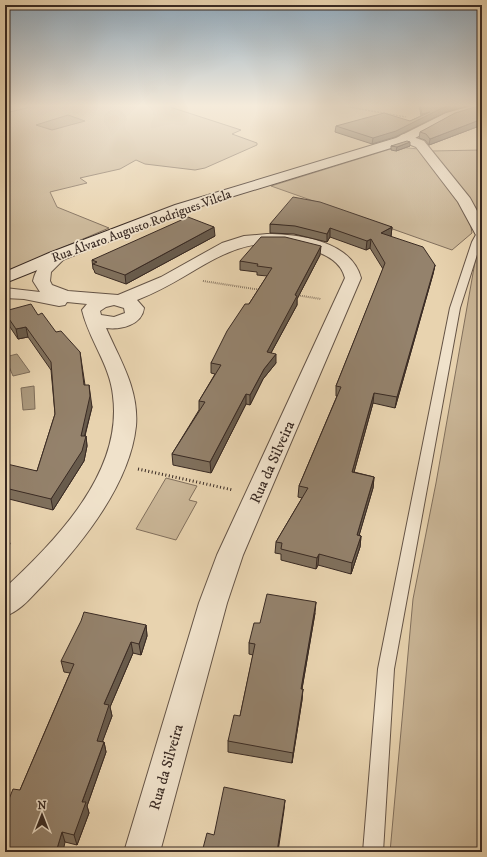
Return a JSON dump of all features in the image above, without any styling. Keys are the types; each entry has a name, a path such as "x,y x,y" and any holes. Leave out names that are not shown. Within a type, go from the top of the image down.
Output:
{"street":[{"name":"Rua Álvaro Augusto Rodrigues Vilela","path":"5,284 61,254 180,208 383,145"},
{"path":"421,145 465,201 482,233"},
{"name":"Rua da Silveira","path":"5,605 38,574 75,531 97,497 114,464 125,416 124,397 113,363 97,333 91,310 100,303 118,300 172,278 232,244 259,238 294,240 328,251 349,264 352,278 343,303 230,555 213,603 142,852"},
{"path":"5,284 30,276 41,280 43,271 61,254"},
{"name":"Rua da Silveira","path":"113,363 112,348 119,330 132,315 172,278"},
{"name":"Rua da Silveira","path":"41,280 43,286 53,292 80,299 118,300"},
{"name":"Rua da Silveira","path":"5,284 24,294 50,298 109,323 132,315"},
{"path":"118,300 132,305 132,315"}],"lane":[{"path":"373,852 386,669 455,308 476,242 482,233"}],"path":[{"path":"172,278 266,291"},
{"path":"289,294 343,303"},
{"path":"114,464 257,496"}],"shaded area":[{"path":"5,145 257,145 205,168 195,170 145,164 136,160 120,169 80,178 87,183 50,192 57,207 109,228 5,272"},
{"path":"397,147 419,149 469,215 472,233 452,250 271,186"},
{"path":"482,150 482,221 430,151"},
{"path":"478,245 482,245 482,852 390,852 413,599 436,483"},
{"path":"17,354 30,372 13,376 5,357"},
{"path":"34,386 35,409 23,410 21,388"},
{"path":"166,478 197,486 189,500 197,502 176,540 136,529"}],"building":[{"path":"394,145 402,145 397,147 391,146"},
{"path":"293,197 320,202 392,227 381,233 423,247 435,265 397,397 374,393 352,472 374,477 357,535 361,536 352,563 319,554 317,558 281,549 282,543 276,542 308,488 299,486 341,387 336,386 385,263 371,239 367,241 330,228 327,234 295,226 270,224"},
{"path":"188,217 214,227 125,275 93,264 97,262 92,260"},
{"path":"261,237 285,237 321,246 295,295 297,296 267,352 276,354 264,369 250,395 246,394 210,462 172,454 205,402 199,401 221,365 211,363 227,331 245,304 249,304 272,268 257,266 258,264 240,261"},
{"path":"31,304 38,315 42,313 56,332 61,331 80,352 84,385 89,385 90,396 81,436 86,436 82,451 51,499 5,488 5,467 7,464 37,471 55,414 51,362 26,327 16,329 5,313 5,311"},
{"path":"267,594 316,602 301,689 303,689 293,753 228,741 234,715 240,716 255,644 249,643 254,623 260,623"},
{"path":"84,612 146,625 139,644 131,642 104,704 109,705 97,741 104,742 82,802 86,802 74,835 62,832 56,852 5,852 5,809 13,789 20,790 74,664 61,661"},
{"path":"224,787 285,800 277,852 202,852 207,833 214,835"}]}
